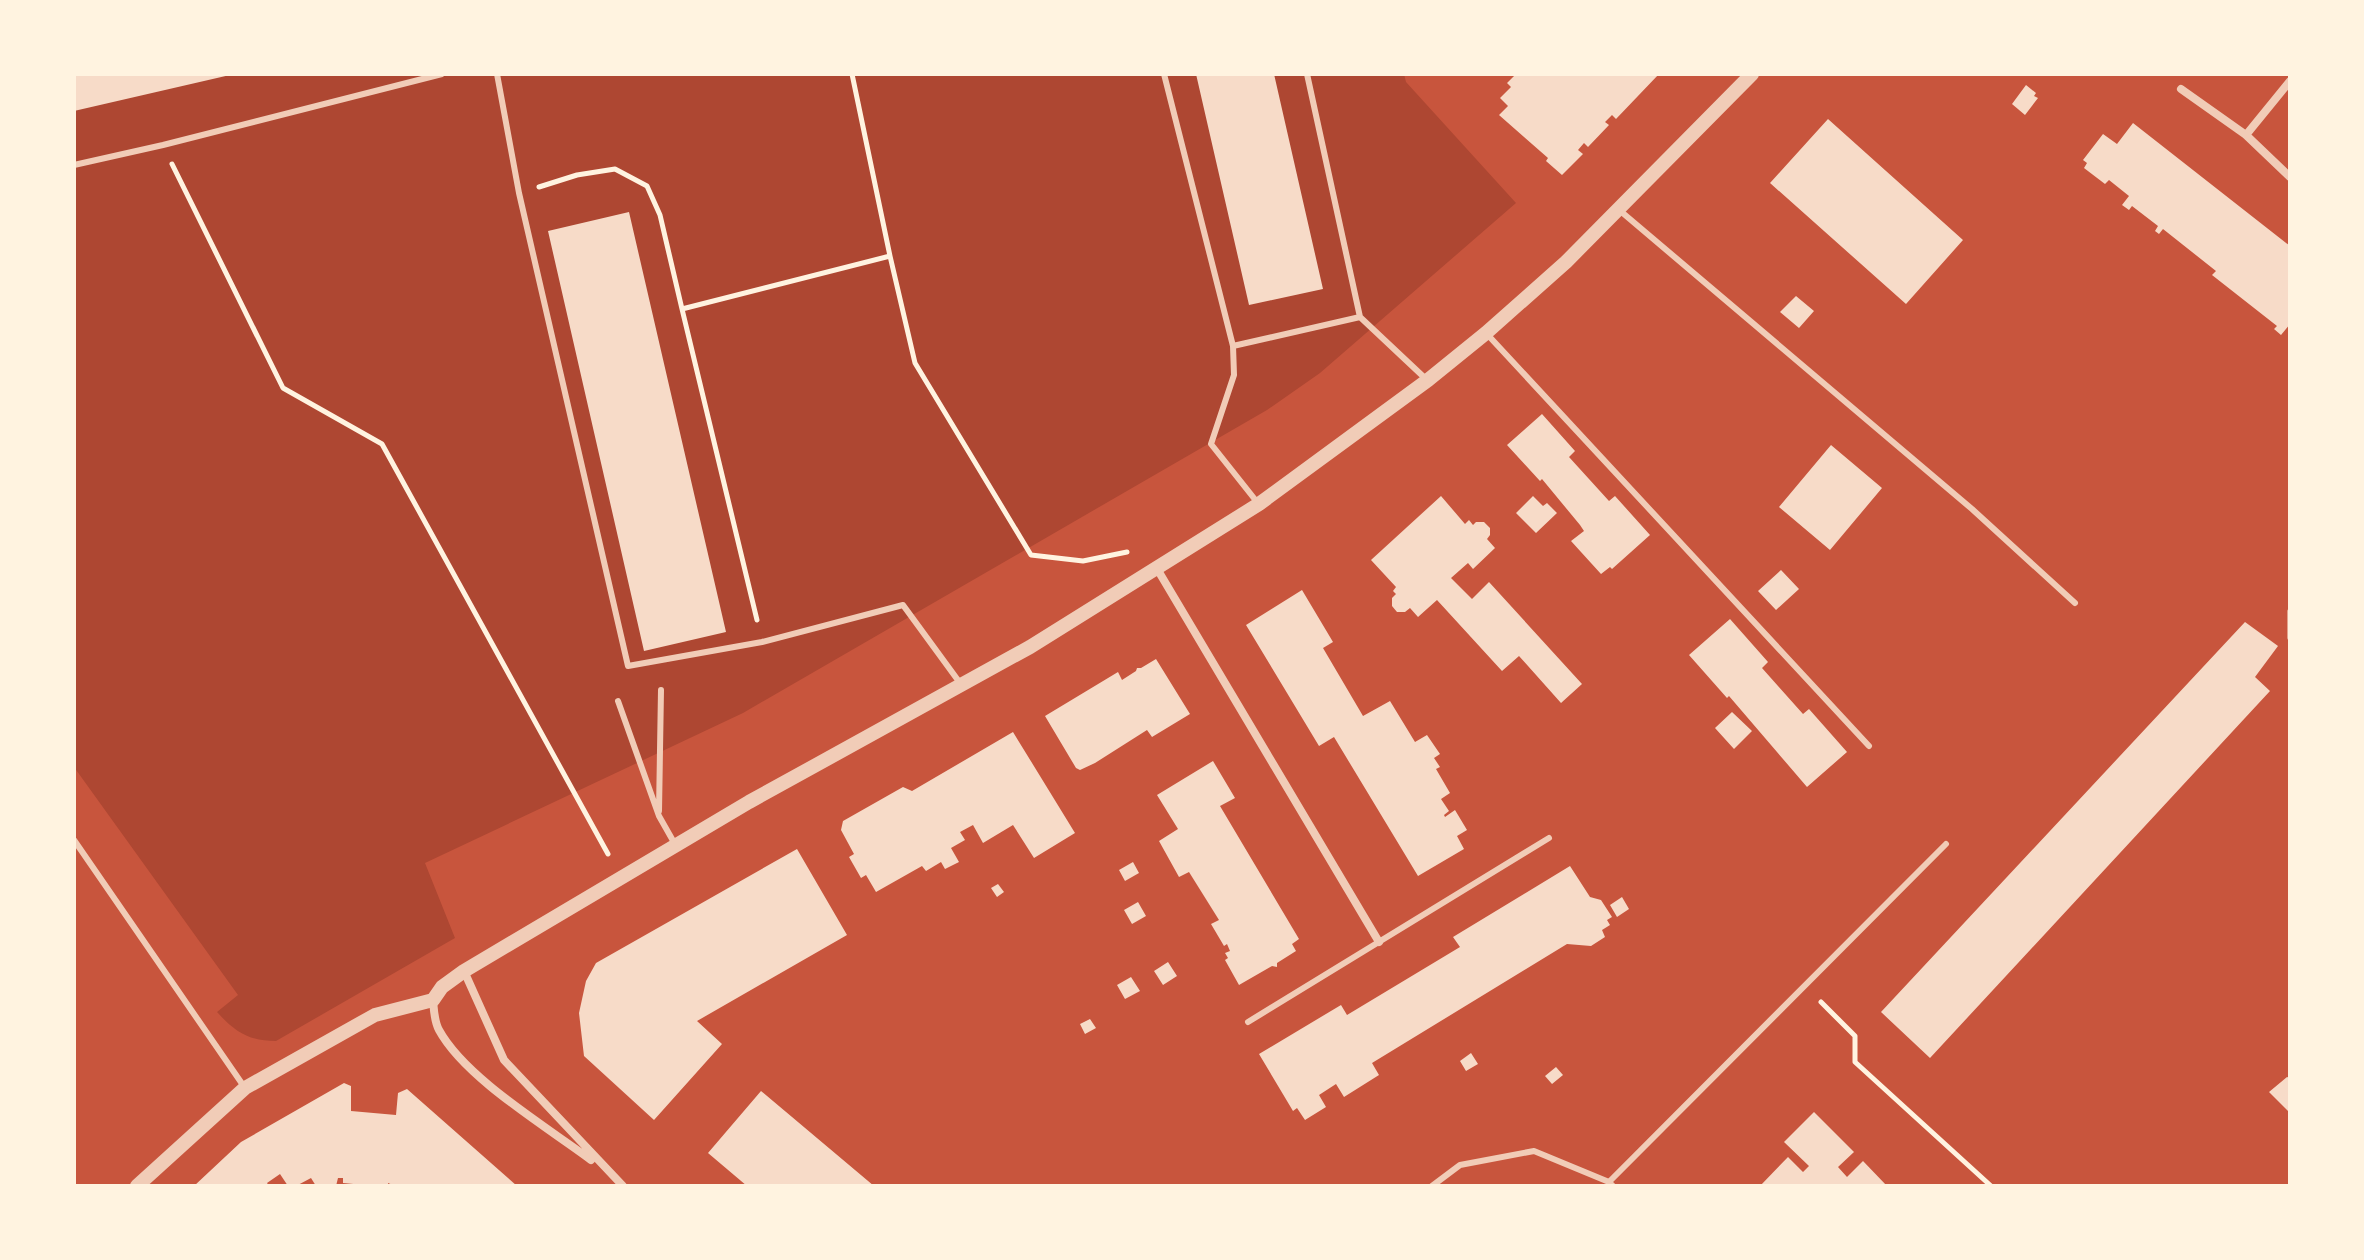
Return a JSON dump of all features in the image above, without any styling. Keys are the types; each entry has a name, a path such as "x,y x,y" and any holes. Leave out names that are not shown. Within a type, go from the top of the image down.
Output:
{"street":[{"path":"137,1186 245,1088 375,1015 433,1000 442,987 464,971 676,846 1030,647 1259,504 1428,380 1486,333 1566,262 1752,74"},
{"path":"2246,135 2290,81"},
{"path":"2181,89 2246,135 2290,177"},
{"path":"1156,567 1379,942"},
{"path":"464,971 504,1060 623,1186"},
{"path":"433,1000 439,1030 460,1058 492,1086 608,1172"}],"lane":[{"path":"74,165 442,74"},
{"path":"497,74 519,193 628,666 762,642 903,605 961,684"},
{"path":"1164,74 1233,346 1234,375 1211,444 1259,504"},
{"path":"1307,74 1360,317 1428,380"},
{"path":"1618,209 1972,509 2075,603"},
{"path":"1233,346 1360,317"},
{"path":"1486,333 1869,746"},
{"path":"659,816 661,690"},
{"path":"618,701 659,816 676,846"},
{"path":"1248,1022 1549,838"},
{"path":"74,840 245,1088"},
{"path":"1432,1186 1460,1165 1534,1151 1611,1184 1946,844"}],"path":[{"path":"852,74 915,363 1031,555 1083,561 1135,550"},
{"path":"163,145 283,388 382,444 608,854"},
{"path":"519,193 577,175 615,169 647,186 660,215 762,642"},
{"path":"682,309 890,256"},
{"path":"2290,611 2290,638"},
{"path":"1804,986 1855,1036 1855,1062 1991,1186"}],"shaded area":[{"path":"74,74 1404,74 1406,82 1516,203 1320,373 1267,410 743,713 425,863 455,938 276,1041 266,1041 243,1034 217,1012 238,995 74,767"}],"building":[{"path":"74,74 230,74 230,75 74,111"},
{"path":"1196,74 1274,74 1323,289 1249,305"},
{"path":"1516,74 1659,74 1616,119 1612,115 1605,122 1609,125 1588,147 1584,143 1578,150 1583,154 1562,175 1546,161 1548,158 1499,115 1508,106 1500,98 1511,87 1507,83"},
{"path":"2026,85 2038,98 2025,115 2012,104"},
{"path":"1828,119 1963,240 1906,304 1770,183"},
{"path":"2133,123 2290,246 2290,324 2281,335 2274,329 2277,326 2212,275 2216,271 2163,229 2159,234 2155,231 2158,226 2132,206 2129,210 2122,205 2129,196 2109,180 2105,184 2084,168 2087,163 2083,160 2103,134 2117,144"},
{"path":"629,212 726,632 644,651 548,231"},
{"path":"1796,296 1814,311 1799,328 1780,312"},
{"path":"1542,414 1575,451 1569,457 1609,501 1615,496 1650,535 1612,569 1610,567 1601,574 1571,541 1584,531 1580,525 1542,479 1540,481 1507,445"},
{"path":"1831,445 1882,488 1830,550 1779,507"},
{"path":"1441,496 1465,524 1469,520 1473,525 1484,522 1490,528 1487,539 1495,548 1473,569 1468,563 1451,578 1472,599 1489,582 1582,684 1561,703 1519,656 1502,671 1437,600 1418,617 1410,608 1397,612 1392,606 1396,587 1371,560"},
{"path":"1533,496 1557,513 1536,533 1516,513"},
{"path":"1781,570 1799,589 1776,610 1758,591"},
{"path":"1302,590 1333,642 1323,648 1363,716 1390,701 1415,742 1427,735 1440,754 1434,758 1440,767 1436,769 1450,793 1441,799 1449,811 1444,815 1455,810 1467,830 1457,836 1464,849 1418,876 1334,737 1319,746 1246,625"},
{"path":"1730,619 1768,662 1762,668 1803,714 1809,709 1847,752 1807,787 1729,696 1727,698 1689,655"},
{"path":"2245,622 2278,646 2255,677 2270,691 1930,1058 1881,1012"},
{"path":"1156,659 1190,714 1152,737 1147,730 1095,763 1080,770 1076,768 1045,716 1118,672 1122,680"},
{"path":"1732,712 1752,731 1734,749 1715,728"},
{"path":"1013,732 1075,833 1034,858 1013,825 983,843 973,825 960,832 965,840 951,848 959,862 945,869 941,862 926,871 922,866 876,892 866,875 861,878 849,857 854,854 841,830 843,821 903,787 912,791"},
{"path":"1213,761 1235,798 1220,806 1299,939 1292,944 1296,951 1277,963 1277,967 1272,966 1239,985 1225,960 1228,958 1225,953 1230,951 1227,944 1224,946 1211,924 1219,920 1189,872 1179,877 1159,841 1178,829 1157,795"},
{"path":"797,849 847,935 697,1021 722,1044 654,1120 584,1056 579,1013 586,981 596,963"},
{"path":"1133,862 1139,873 1125,881 1119,870"},
{"path":"1570,866 1590,897 1601,900 1612,917 1607,920 1610,925 1602,930 1605,937 1591,946 1567,944 1372,1063 1379,1075 1344,1097 1336,1084 1319,1095 1326,1107 1305,1120 1297,1108 1293,1111 1259,1054 1341,1005 1347,1015 1460,947 1453,937"},
{"path":"998,884 1004,892 997,897 991,888"},
{"path":"1622,897 1629,909 1617,917 1610,905"},
{"path":"1138,902 1146,916 1132,924 1124,910"},
{"path":"1168,962 1177,976 1163,985 1154,971"},
{"path":"1131,977 1140,991 1125,999 1117,985"},
{"path":"1090,1019 1096,1028 1085,1034 1080,1024"},
{"path":"1471,1053 1478,1064 1466,1071 1460,1061"},
{"path":"1556,1067 1563,1075 1552,1084 1545,1076"},
{"path":"2287,1077 2290,1078 2290,1113 2269,1092"},
{"path":"344,1083 351,1086 351,1111 396,1115 398,1093 407,1089 517,1186 395,1186 388,1183 388,1186 374,1186 343,1183 343,1178 338,1178 336,1186 316,1186 311,1178 296,1186 288,1186 280,1174 267,1183 269,1186 194,1186 241,1142"},
{"path":"761,1091 874,1186 747,1186 708,1153"},
{"path":"1814,1112 1854,1152 1838,1167 1847,1177 1863,1161 1887,1186 1760,1186 1788,1157 1803,1172 1809,1166 1784,1142"}]}
